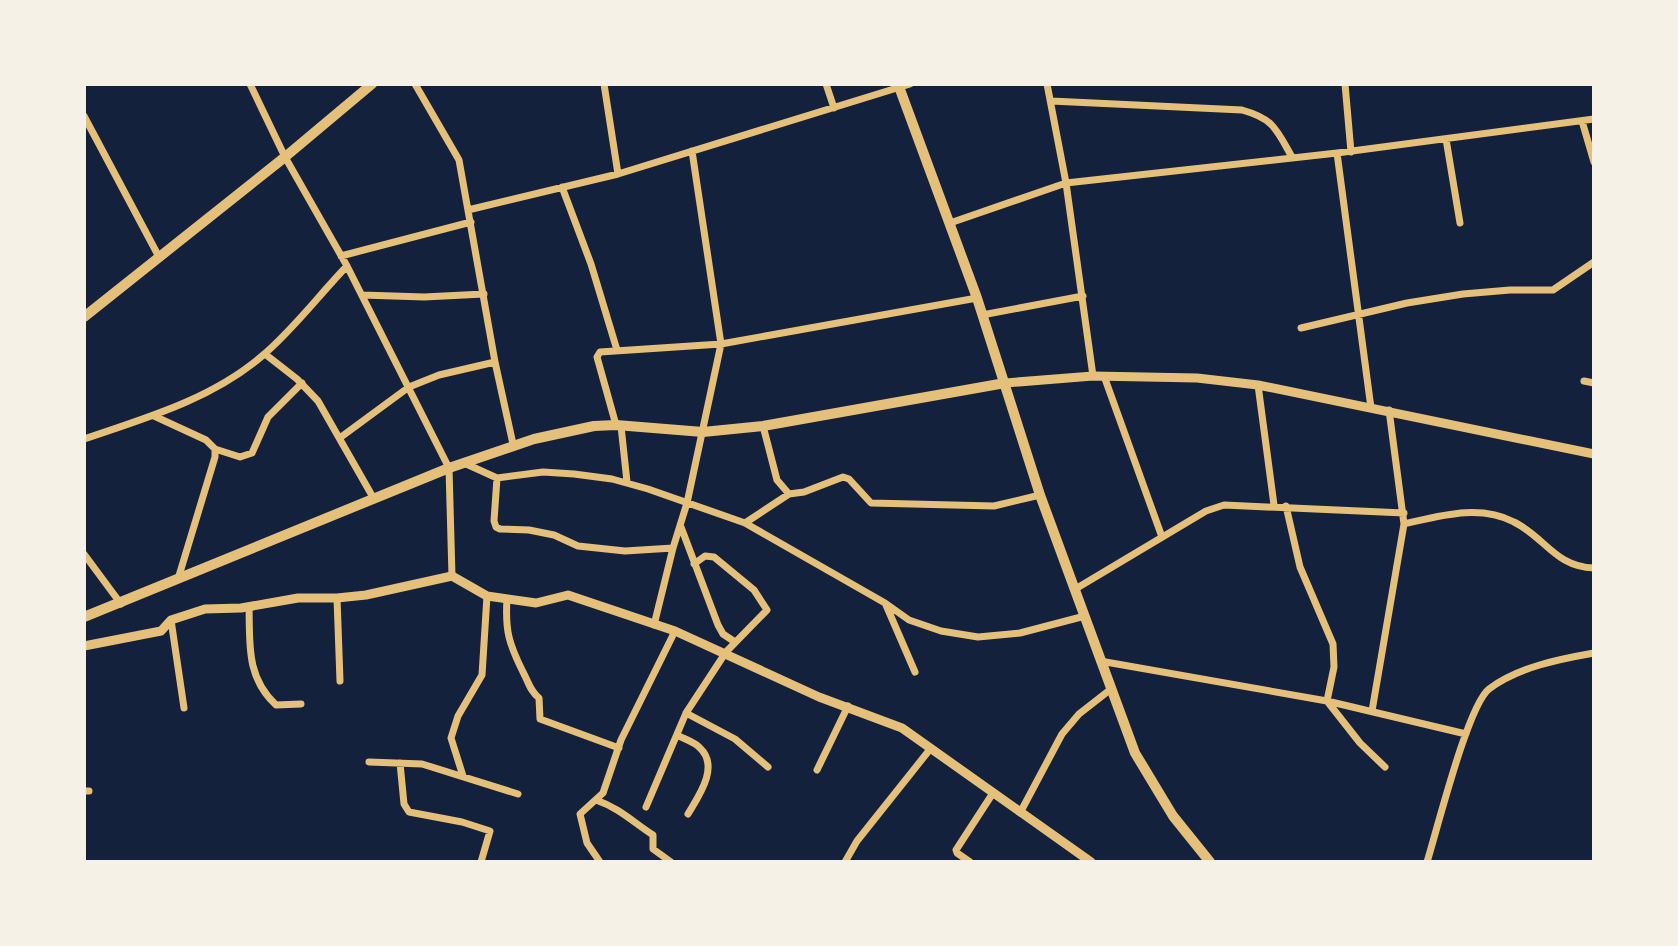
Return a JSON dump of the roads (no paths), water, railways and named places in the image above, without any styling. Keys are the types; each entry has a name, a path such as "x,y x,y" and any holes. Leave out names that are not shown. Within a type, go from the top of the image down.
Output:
{"main road":[{"path":"84,317 372,84"},
{"path":"903,85 977,298 1040,495 1077,588 1100,661 1135,753 1173,816 1210,862"},
{"path":"84,617 513,444 594,426 703,432 763,426 1005,383"}],"street":[{"path":"250,84 285,157 347,266 449,468 452,576"},
{"path":"415,84 459,160 513,444"},
{"path":"604,84 618,174"},
{"path":"826,84 834,108"},
{"path":"1047,84 1066,183 1093,376"},
{"path":"1345,84 1351,152"},
{"path":"468,210 618,174 903,85"},
{"path":"1051,101 1242,110 1264,117 1273,124 1292,157"},
{"path":"84,116 159,257"},
{"path":"950,223 1066,183 1351,152 1594,119"},
{"path":"1582,121 1594,162"},
{"path":"1446,139 1460,223"},
{"path":"654,625 687,503 721,344 692,151"},
{"path":"1337,153 1371,408"},
{"path":"562,187 591,264 617,350"},
{"path":"341,256 471,222"},
{"path":"1301,328 1407,303 1463,294 1553,290 1594,262"},
{"path":"84,439 173,409 265,354 347,266"},
{"path":"362,295 424,297 484,294"},
{"path":"982,315 1083,296"},
{"path":"627,482 618,425 597,355 603,351 721,344 977,298"},
{"path":"265,354 302,383 318,401 374,499"},
{"path":"341,437 409,387 439,375 495,362"},
{"path":"1104,376 1162,537"},
{"path":"1005,383 1104,376 1197,378 1258,385 1594,454"},
{"path":"1584,381 1594,383"},
{"path":"154,416 206,440 215,449 240,457 252,453 268,417 302,383"},
{"path":"1258,385 1274,505"},
{"path":"1372,711 1404,524 1389,410"},
{"path":"763,426 777,480 789,494"},
{"path":"177,581 215,449"},
{"path":"464,463 497,478 543,472 627,482 745,523 885,603 909,620 941,631 978,637 1020,633 1085,616"},
{"path":"745,523 789,494 804,492 843,477 849,479 871,503 994,506 1040,495"},
{"path":"497,478 494,521 500,529 554,535 578,546 625,551 673,548"},
{"path":"1077,588 1206,511 1224,505 1404,513"},
{"path":"1286,506 1300,567 1333,644 1334,667 1327,701 1360,743 1385,767"},
{"path":"1404,524 1461,511 1513,521 1557,557 1575,565 1594,568"},
{"path":"681,527 718,625 723,634 735,642"},
{"path":"84,554 121,604"},
{"path":"646,807 686,713 726,652 766,613 766,607 754,590 714,557 705,556 694,564"},
{"path":"84,646 161,631 171,620 205,609 249,607 298,598 337,598 452,576 487,596 536,603 568,595 675,631 819,697 902,728 1091,862"},
{"path":"463,776 451,738 458,716 482,675 487,596"},
{"path":"337,598 340,681"},
{"path":"507,599 506,624 510,646 531,692 539,698 540,719 619,748"},
{"path":"885,603 915,672"},
{"path":"249,607 254,674 276,705 301,704"},
{"path":"171,620 184,708"},
{"path":"600,862 587,843 580,814 603,793 619,748 675,631"},
{"path":"1427,862 1466,734 1481,698 1493,687 1521,672 1594,653"},
{"path":"1100,661 1327,701 1466,734"},
{"path":"1020,813 1062,734 1079,714 1111,689"},
{"path":"817,770 848,706"},
{"path":"686,713 735,739 768,767"},
{"path":"677,735 701,748 706,758 704,788 688,814"},
{"path":"845,862 875,817 931,748"},
{"path":"369,762 422,764 518,794"},
{"path":"400,763 404,804 409,812 490,831 481,862"},
{"path":"970,862 956,850 993,793"},
{"path":"596,800 617,808 653,835 653,849 671,862"}]}
